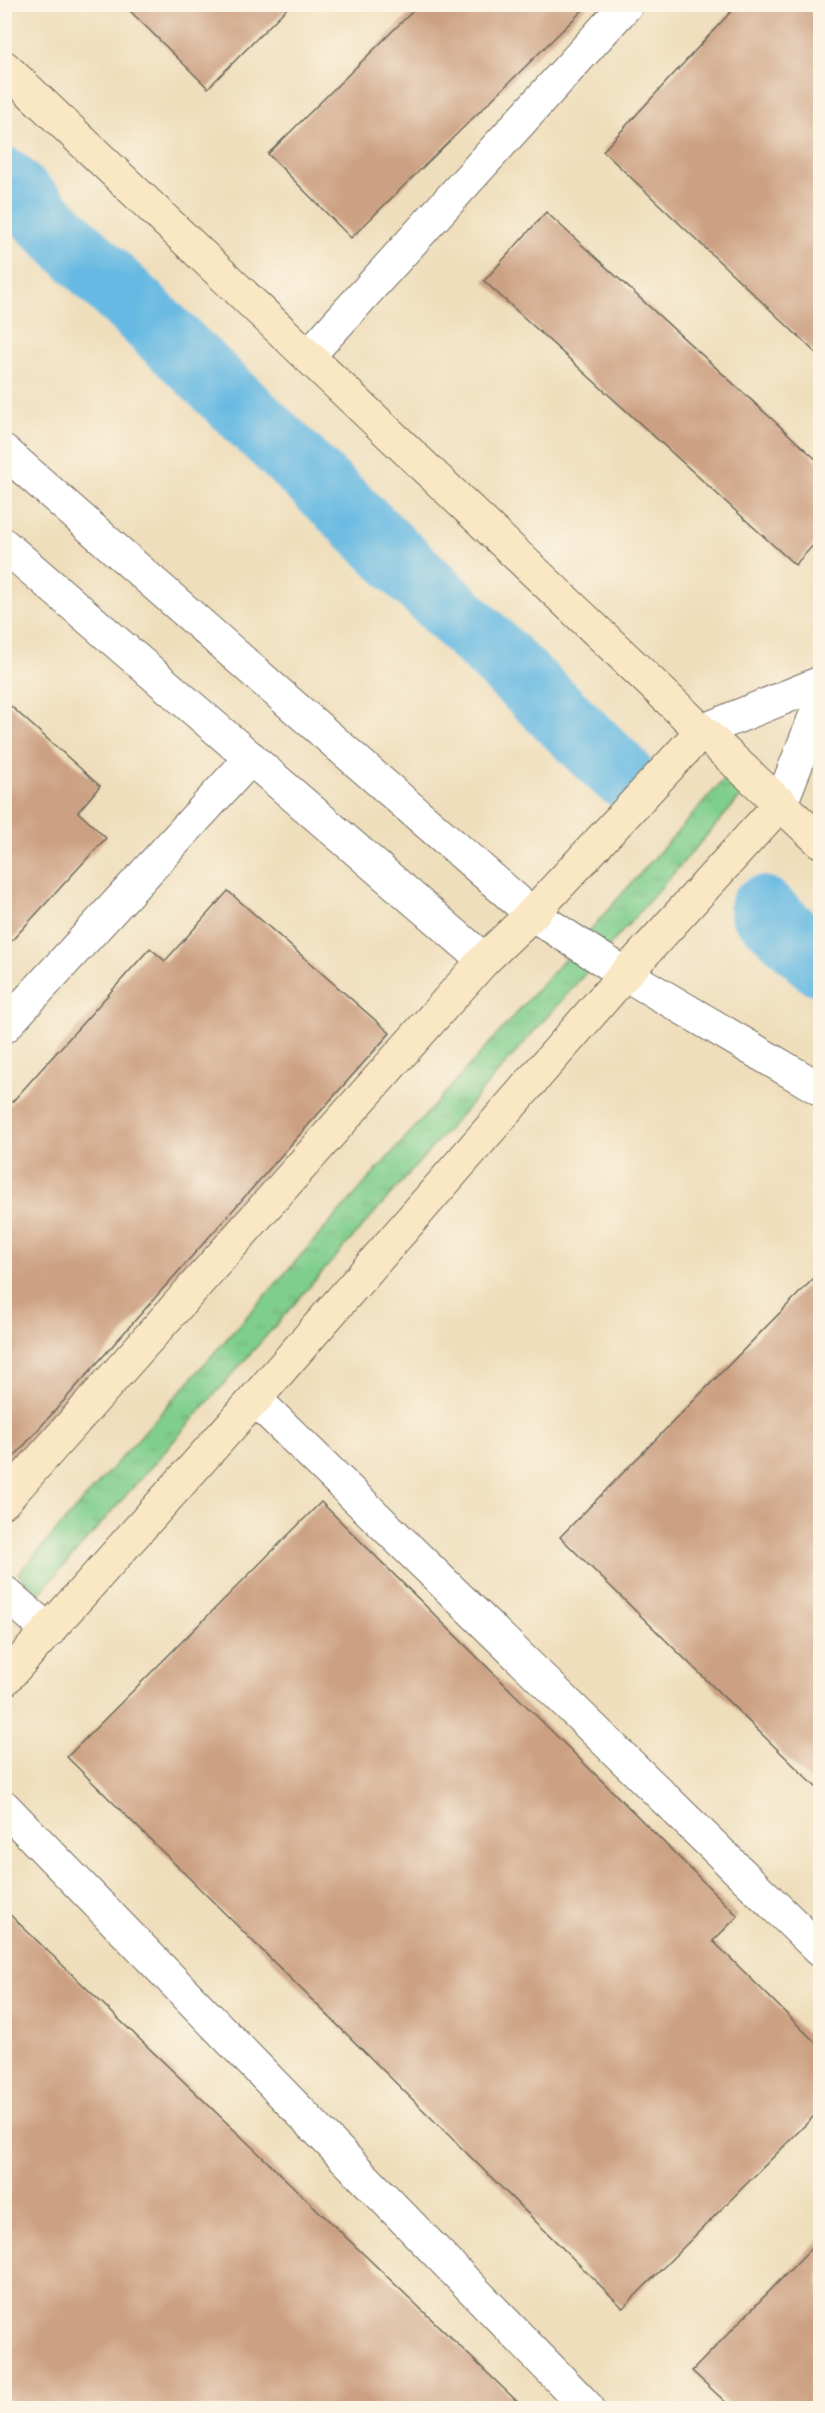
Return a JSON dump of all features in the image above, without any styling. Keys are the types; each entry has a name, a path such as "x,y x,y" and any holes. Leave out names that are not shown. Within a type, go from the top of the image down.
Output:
{"main road":[{"path":"4,67 820,841"},
{"path":"4,1501 484,960 532,914 702,731"},
{"path":"4,1680 255,1399 625,974 781,803"}],"street":[{"path":"309,355 627,4"},
{"path":"4,451 532,914 625,974 820,1089"},
{"path":"4,545 484,960"},
{"path":"702,731 820,683"},
{"path":"781,803 820,704"},
{"path":"4,1027 251,759"},
{"path":"255,1399 820,1950"},
{"path":"4,1592 48,1631"},
{"path":"4,1807 588,2409"}],"green space":[{"path":"726,777 744,793 39,1594 18,1574"}],"building":[{"path":"123,4 291,4 208,88"},
{"path":"420,4 589,4 351,238 268,154"},
{"path":"737,5 820,5 820,357 603,151"},
{"path":"546,212 820,463 820,538 795,565 484,281"},
{"path":"4,700 100,786 78,812 106,838 4,949"},
{"path":"228,891 390,1033 4,1468 4,1111 150,948 165,961"},
{"path":"816,1276 820,1280 820,1791 560,1537"},
{"path":"321,1502 738,1916 713,1941 820,2047 820,2110 623,2308 67,1757"},
{"path":"4,1909 524,2408 4,2408"},
{"path":"820,2239 820,2408 732,2408 692,2371"}],"waterway":[{"path":"4,180 621,774"},
{"path":"762,909 820,963"}]}
